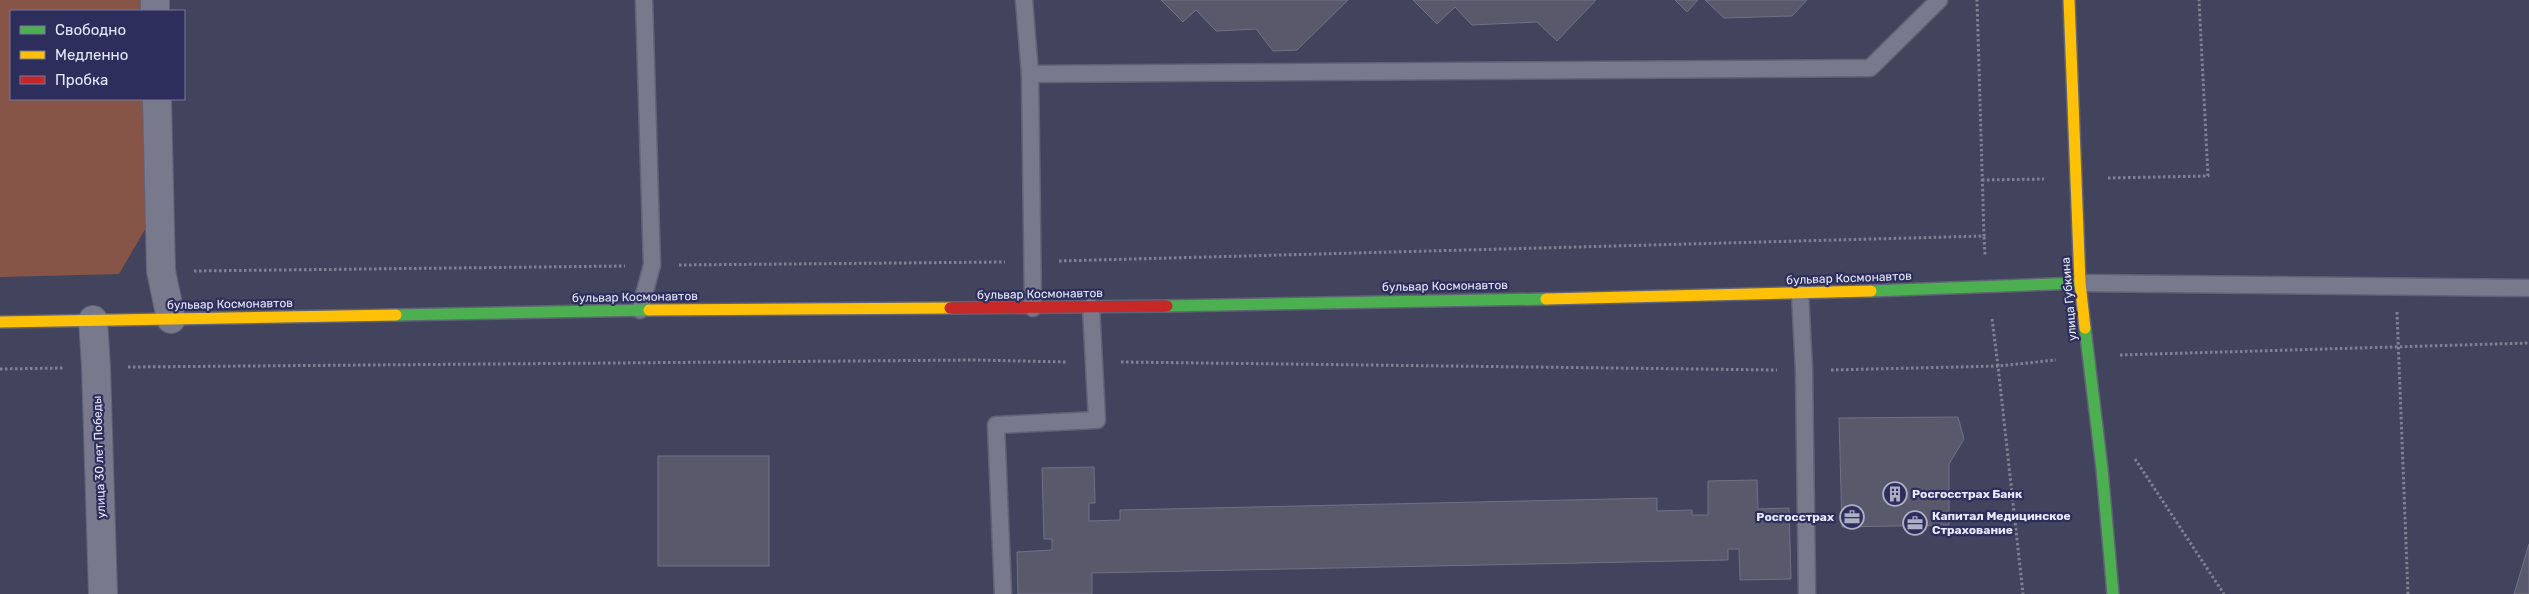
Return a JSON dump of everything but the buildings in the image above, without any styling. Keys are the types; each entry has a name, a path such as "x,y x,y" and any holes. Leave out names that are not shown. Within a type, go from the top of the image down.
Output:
{"street":[{"name":"улица Губкина","path":"2068,0 2080,283 2113,594"},
{"path":"157,100 161,271 171,319"},
{"name":"бульвар Космонавтов","path":"0,322 640,310 1033,308 1800,294 2080,283"},
{"name":"улица 30 лет Победы","path":"92,320 96,377 103,594"}],"lane":[{"path":"640,310 652,265 644,0"},
{"path":"1024,0 1030,74 1033,308"},
{"path":"1030,74 1870,68 1939,0"},
{"path":"2080,283 2529,288"},
{"path":"1800,294 1804,370 1807,594"},
{"path":"1003,594 996,425 1096,420 1091,307"}],"path":[{"path":"1977,0 1984,236 1998,366 2088,356 2398,345 2529,343"},
{"path":"1982,180 2208,176 2199,0"},
{"path":"161,271 1033,262 1984,236"},
{"path":"2396,287 2408,594"},
{"path":"2129,451 2224,594"}],"shaded area":[{"path":"0,0 143,0 143,10 10,10 10,100 148,100 154,214 119,274 0,277"}],"traffic: fast":[{"path":"1871,291 2080,283"},
{"path":"1167,306 1546,299"},
{"path":"396,315 649,310"},
{"path":"2085,328 2102,469 2113,594"}],"traffic: slow":[{"path":"2069,0 2080,283 2085,328"},
{"path":"1546,299 1871,291"},
{"path":"649,310 950,308"},
{"path":"0,322 396,315"}],"traffic: jam":[{"path":"950,308 1167,306"}],"place":[{"name":"Росгосстрах Банк","path":"1895,494"},
{"name":"Росгосстрах","path":"1852,517"},
{"name":"Капитал Медицинское Страхование","path":"1915,523"}]}
